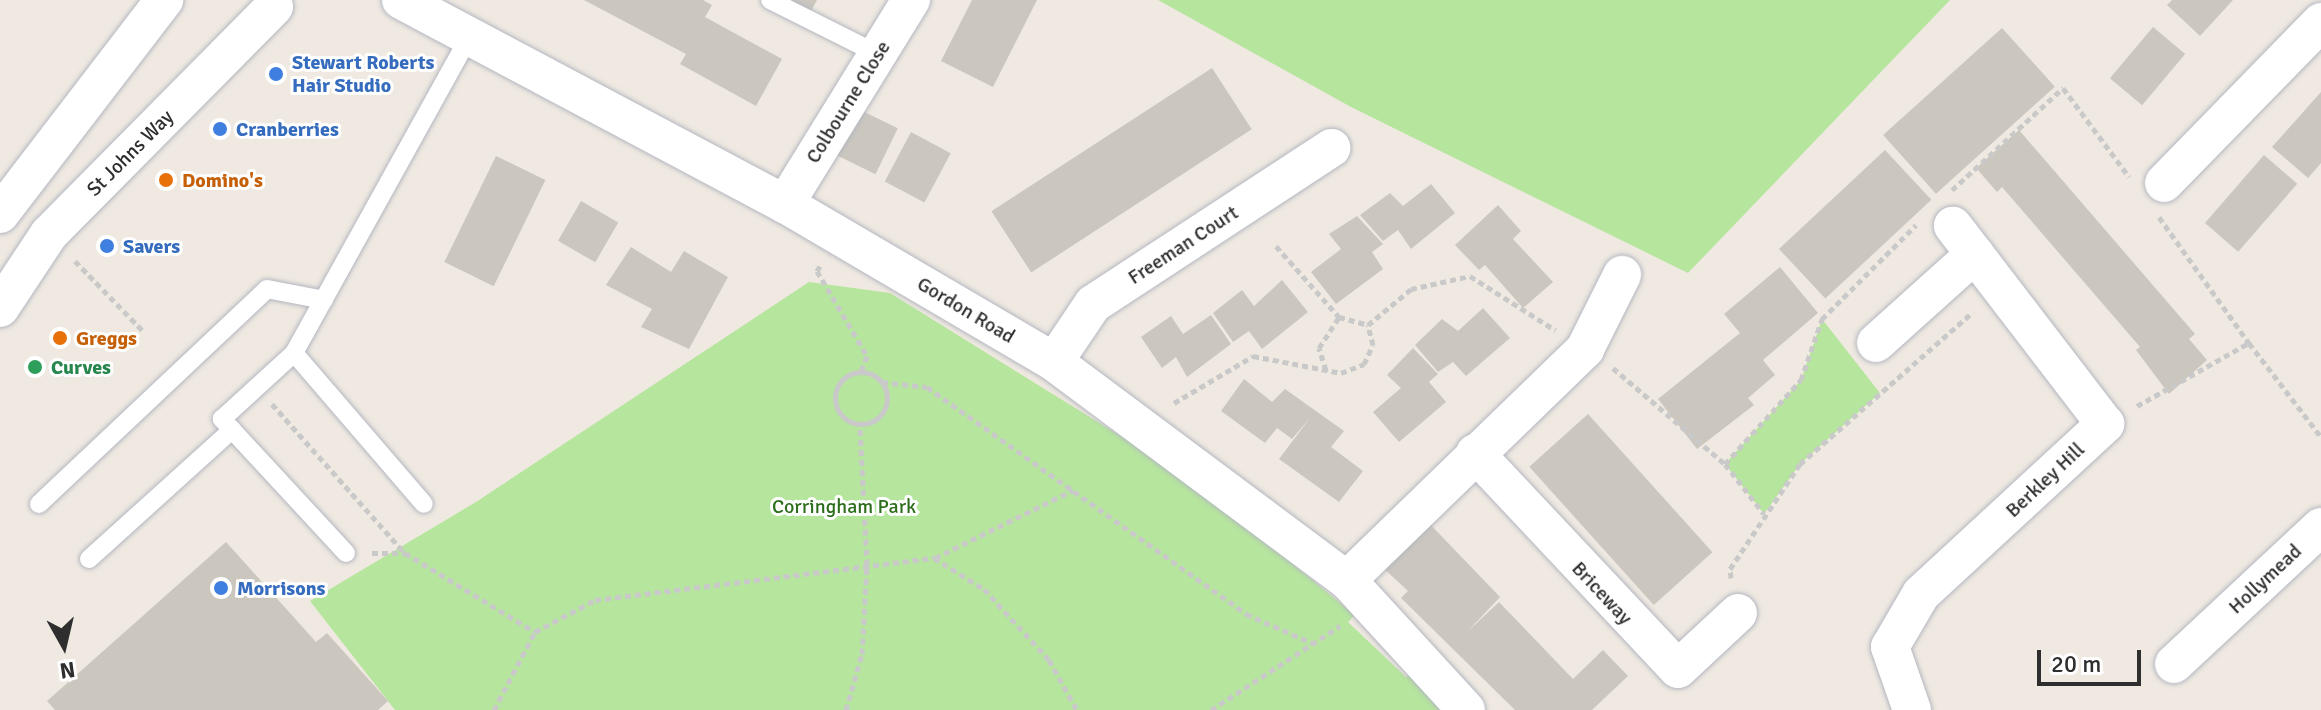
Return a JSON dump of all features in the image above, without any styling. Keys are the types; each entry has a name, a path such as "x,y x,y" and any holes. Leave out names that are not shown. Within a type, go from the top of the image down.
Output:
{"street":[{"path":"0,214 164,0"},
{"name":"Gordon Road","path":"401,0 785,204 1054,362 1347,580 1375,604 1466,710"},
{"name":"Colbourne Close","path":"785,204 911,0"},
{"name":"St Johns Way","path":"0,308 49,234 274,7"},
{"path":"2164,183 2321,22"},
{"name":"Freeman Court","path":"1054,362 1093,304 1331,148"},
{"path":"1876,343 1946,226 2001,288 2105,424"},
{"path":"1347,580 1585,349 1622,275"},
{"name":"Berkley Hill","path":"1912,710 1890,647 1921,594 2105,424"},
{"name":"Briceway","path":"1475,453 1678,669 1738,613"},
{"name":"Hollymead","path":"2174,664 2321,527"}],"lane":[{"path":"770,0 878,54"},
{"path":"346,553 222,419 294,353 470,36"},
{"path":"39,504 267,289 324,300"},
{"path":"294,353 424,504"},
{"path":"89,559 232,430"}],"path":[{"path":"1725,464 1801,380 1822,319 1946,226 2063,88"},
{"path":"49,234 144,332"},
{"path":"841,236 817,271 867,356 861,372"},
{"path":"1276,246 1339,317 1368,325"},
{"path":"1368,325 1411,289 1470,276 1639,385 1725,464 1764,514"},
{"path":"1738,613 1730,569 1800,464 2001,288"},
{"path":"1326,370 1319,348 1339,317"},
{"path":"1174,403 1253,356 1341,373 1364,364 1373,345 1368,325"},
{"path":"2105,424 2249,343 2321,437"},
{"path":"882,382 888,401 879,418 860,425 845,420 836,398 845,377 861,372 882,382 927,387 1246,614 1312,643"},
{"path":"270,402 405,553 535,632"},
{"path":"846,710 862,654 867,565 860,425"},
{"path":"494,710 535,632 595,600 934,558 1073,490"},
{"path":"346,553 405,553"},
{"path":"934,558 984,589 1049,660 1077,710"},
{"path":"1211,710 1375,604"}],"green space":[{"path":"1158,0 1950,0 1688,273 1351,107"},
{"name":"Corringham Park","path":"809,282 890,293 1185,476 1355,615 1348,622 1406,677 1415,671 1447,710 395,710 310,601 476,502"},
{"path":"1822,319 1880,393 1800,464 1764,514 1725,464 1801,380"}],"building":[{"path":"584,0 703,0 712,5 705,17 782,59 756,106 680,64 686,54"},
{"path":"790,0 817,0 811,11"},
{"path":"972,0 1037,0 993,87 941,61"},
{"path":"2172,0 2233,0 2200,36 2167,5"},
{"path":"2153,27 2185,54 2142,105 2110,78"},
{"path":"2002,28 2055,87 1936,194 1883,135"},
{"path":"1212,68 1252,129 1031,272 991,211"},
{"path":"2321,92 2321,163 2308,178 2272,147"},
{"path":"852,106 898,128 875,174 830,152"},
{"path":"2019,130 2195,334 2189,339 2207,360 2169,394 2136,350 2140,347 2002,187 1997,192 1976,168"},
{"path":"911,132 951,153 924,203 885,181"},
{"path":"1885,150 1931,200 1825,299 1779,249"},
{"path":"2264,155 2297,184 2238,252 2205,223"},
{"path":"496,156 545,180 494,286 444,262"},
{"path":"1431,184 1455,213 1411,249 1398,230 1383,241 1360,215 1390,193 1403,206"},
{"path":"581,201 618,222 595,262 558,241"},
{"path":"1498,205 1521,231 1513,239 1553,282 1523,308 1485,265 1479,270 1455,245"},
{"path":"1357,216 1383,244 1372,252 1383,269 1336,304 1311,272 1341,249 1329,234"},
{"path":"631,247 671,272 684,251 728,277 689,349 641,327 652,309 606,285"},
{"path":"1780,267 1818,313 1763,360 1775,375 1748,398 1754,405 1697,449 1658,399 1740,333 1724,314"},
{"path":"1282,280 1308,312 1262,349 1249,331 1233,342 1213,313 1242,290 1254,306"},
{"path":"1483,308 1510,338 1466,376 1453,362 1438,372 1415,345 1442,319 1458,331"},
{"path":"1211,315 1231,344 1187,377 1176,357 1162,368 1141,337 1171,316 1183,334"},
{"path":"1413,348 1438,374 1429,382 1446,402 1399,442 1373,412 1401,388 1387,375"},
{"path":"1244,379 1272,402 1285,389 1344,431 1331,447 1363,471 1339,502 1279,459 1310,418 1292,439 1277,428 1265,443 1221,411"},
{"path":"1588,414 1712,552 1654,605 1529,467"},
{"path":"1426,520 1500,597 1467,632 1499,602 1573,679 1603,650 1628,676 1592,710 1515,710 1401,598 1408,591 1381,566"},
{"name":"Morrisons","path":"226,542 316,642 327,633 388,701 378,710 55,710 47,701"}],"place":[{"name":"Stewart Roberts Hair Studio","path":"276,74"},
{"name":"Cranberries","path":"220,129"},
{"name":"Domino's","path":"166,180"},
{"name":"Savers","path":"107,246"},
{"name":"Greggs","path":"60,338"},
{"name":"Curves","path":"35,367"},
{"name":"Morrisons","path":"221,588"}]}
